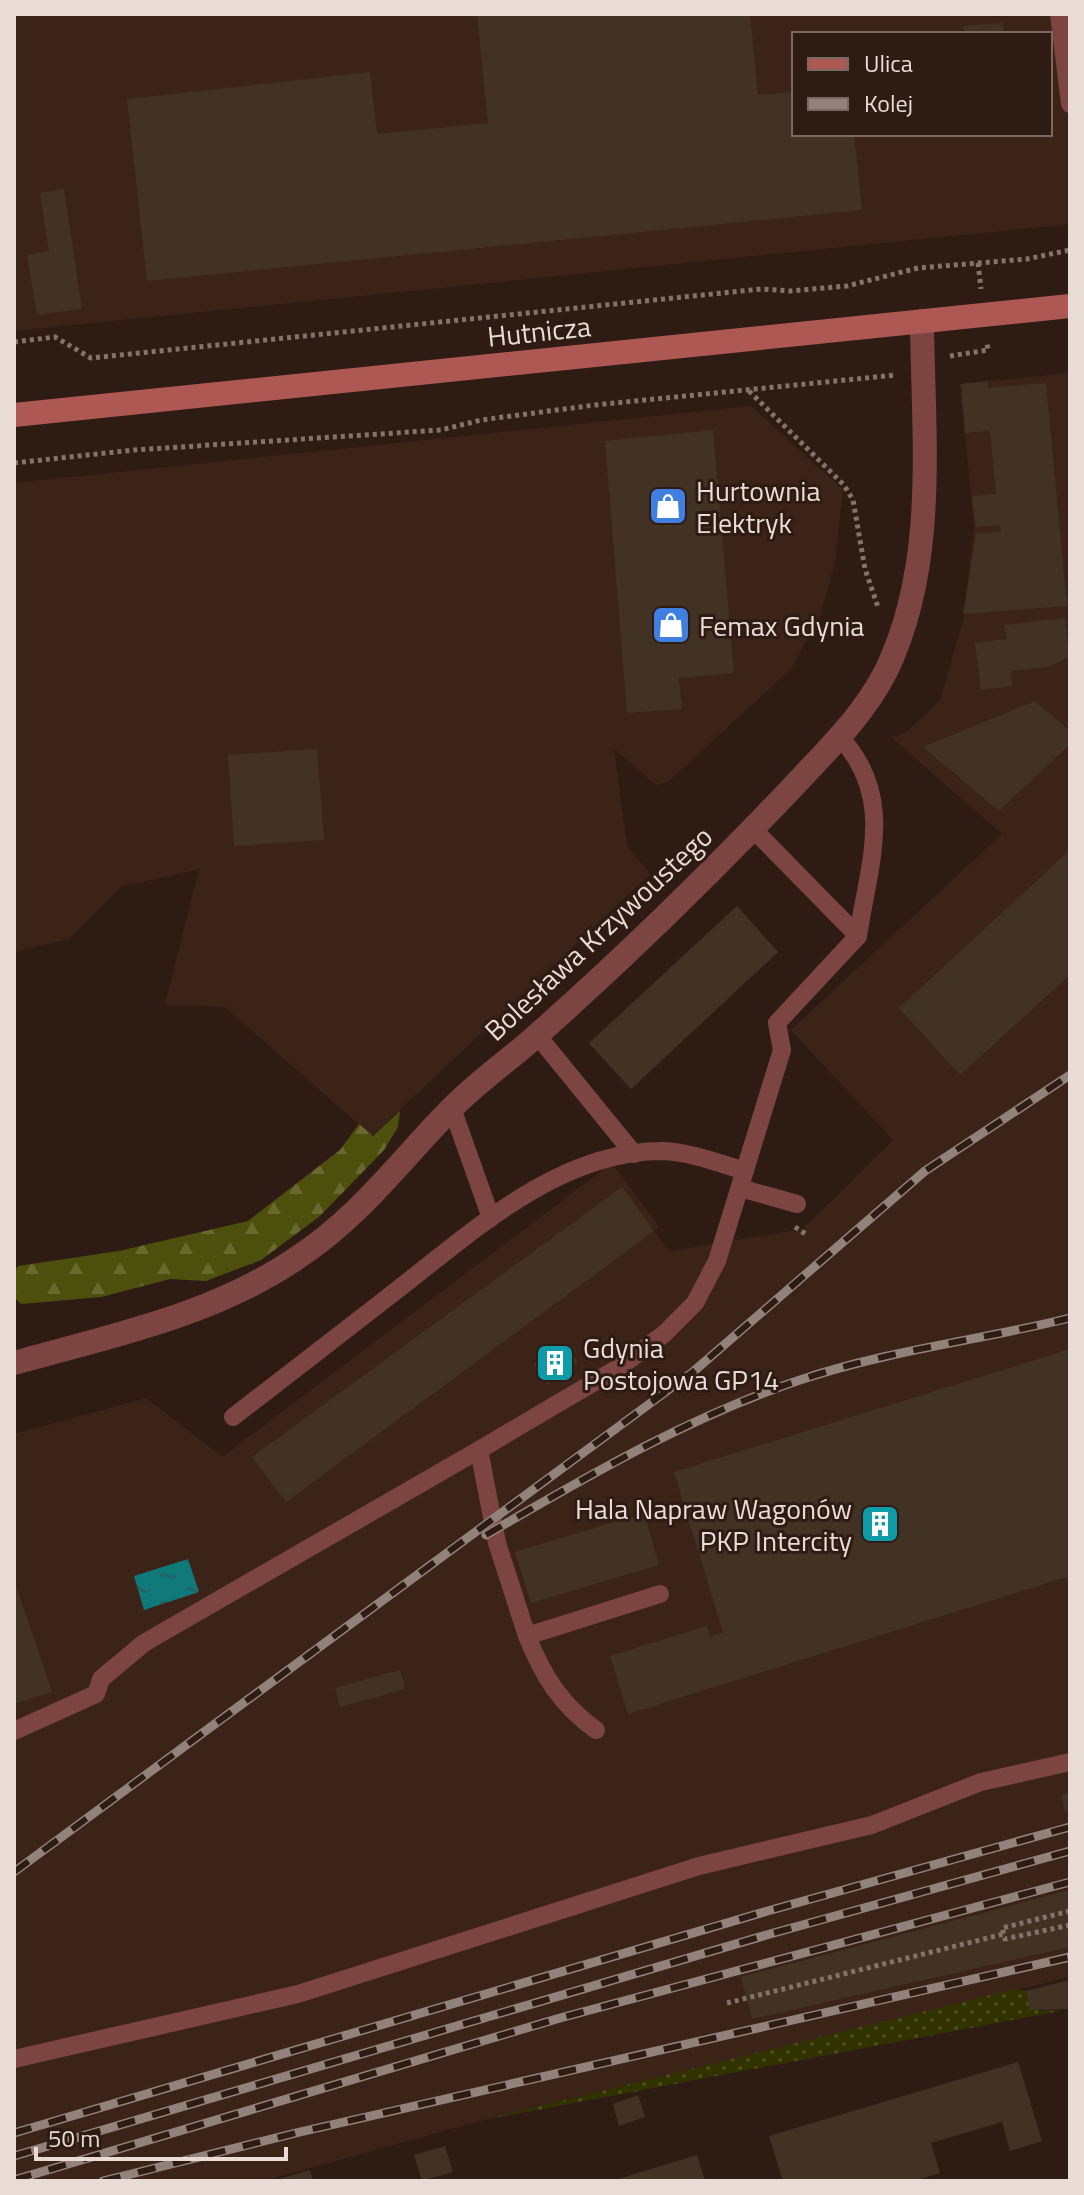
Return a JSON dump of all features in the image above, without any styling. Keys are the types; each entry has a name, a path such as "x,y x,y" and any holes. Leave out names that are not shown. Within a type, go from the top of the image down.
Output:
{"main road":[{"name":"Hutnicza","path":"14,415 1070,306"}],"street":[{"name":"Bolesława Krzywoustego","path":"14,1363 181,1316 249,1286 295,1260 356,1214 452,1108 537,1035 753,829 840,737 872,697 898,641 923,533 922,321"}],"lane":[{"path":"1059,14 1070,104"},
{"path":"14,1731 96,1694 101,1679 144,1643 618,1368 680,1319 695,1303 717,1261 782,1050 777,1023 858,936 875,819 874,798 859,759 840,737"},
{"path":"753,829 858,936"},
{"path":"537,1035 634,1154"},
{"path":"452,1108 491,1218"},
{"path":"233,1417 491,1218 555,1178 634,1154 686,1153 797,1204"},
{"path":"479,1450 497,1543 527,1636 551,1687 577,1717 596,1730"},
{"path":"527,1636 660,1594"},
{"path":"14,2059 298,1994 699,1866 872,1825 981,1782 1070,1762"}],"path":[{"path":"14,342 55,337 91,358 761,289 790,291 847,286 918,268 1070,250"},
{"path":"978,263 981,289"},
{"path":"14,463 134,450 441,430 529,412 560,412 595,405 909,374 952,355 988,350 987,342"},
{"path":"748,390 844,485 853,500 862,557 879,612 898,641"},
{"path":"1070,1911 1002,1928 1005,1939 1070,1925"},
{"path":"727,2003 1004,1934"}],"shaded area":[{"path":"14,14 1070,14 1070,224 14,331"},
{"path":"1070,373 1070,1977 484,2120 263,2181 14,2181 14,1434 147,1398 222,1457 612,1163 659,1227 654,1231 669,1251 803,1229 893,1140 791,1030 1002,834 892,738 907,732 940,700 964,617 974,527 960,384"},
{"path":"751,406 843,490 835,562 820,616 791,669 669,781 656,785 614,749 627,846 650,874 372,1136 225,1007 165,1005 199,869 121,887 69,939 14,952 14,483"},
{"path":"1015,1989 1026,1991 1031,2010 1060,2011 484,2120"}],"green space":[{"path":"400,1111 398,1127 384,1150 320,1216 261,1260 206,1281 170,1279 101,1297 21,1304 14,1297 14,1272 18,1266 119,1251 248,1221 340,1150 359,1124 373,1136"}],"water":[{"path":"188,1559 199,1592 144,1610 134,1576"}],"building":[{"path":"477,14 750,14 758,95 792,92 792,136 854,136 862,210 147,281 127,99 370,72 377,134 488,123"},
{"path":"1003,23 1004,32 964,32 963,26"},
{"path":"64,189 82,309 37,315 27,255 49,251 40,193"},
{"path":"987,381 988,388 1046,383 1067,606 963,614 976,534 1001,532 1000,525 976,527 972,496 996,494 990,431 965,433 961,384"},
{"path":"713,430 734,673 679,678 682,709 627,713 605,441"},
{"path":"1065,618 1069,657 1048,667 1011,671 1012,686 981,690 975,643 1007,639 1004,625"},
{"path":"1035,701 1070,731 1070,744 999,811 923,747"},
{"path":"317,749 324,840 234,846 228,755"},
{"path":"1070,850 1070,975 960,1075 899,1008"},
{"path":"737,906 778,952 631,1089 589,1043"},
{"path":"622,1187 654,1231 286,1502 252,1457"},
{"name":"Gdynia Postojowa GP14","path":"563,1343 578,1362 548,1384 533,1364"},
{"name":"Hala Napraw Wagonów PKP Intercity","path":"1070,1349 1070,1576 628,1714 610,1656 707,1626 710,1637 723,1632 674,1472"},
{"path":"644,1513 659,1565 531,1603 515,1552"},
{"path":"14,1580 52,1692 14,1704"},
{"path":"400,1670 405,1689 340,1707 335,1688"},
{"path":"1070,1793 1070,1810 1065,1812 1061,1795"},
{"path":"1070,1890 1070,1947 752,2019 741,1977"},
{"path":"1070,1980 1070,2009 1030,2010 1026,1991"},
{"path":"1018,2062 1042,2141 1010,2151 1002,2122 931,2143 940,2173 913,2181 783,2181 769,2136"},
{"path":"638,2095 645,2117 619,2126 613,2104"},
{"path":"445,2146 453,2172 422,2181 414,2155"},
{"path":"697,2155 705,2181 615,2181 615,2180"},
{"path":"310,2170 313,2181 275,2181 275,2180"}],"railway":[{"path":"14,1872 694,1371 925,1171 1070,1075"},
{"path":"486,1535 640,1449 761,1394 869,1360 1070,1318"},
{"path":"14,2133 764,1912 1070,1827"},
{"path":"14,2156 770,1934 1070,1851"},
{"path":"14,2180 560,2018 1070,1882"},
{"path":"103,2181 300,2132 1070,1957"}],"place":[{"name":"Hurtownia Elektryk","path":"668,506"},
{"name":"Femax Gdynia","path":"671,625"},
{"name":"Gdynia Postojowa GP14","path":"555,1363"},
{"name":"Hala Napraw Wagonów PKP Intercity","path":"880,1524"}]}
